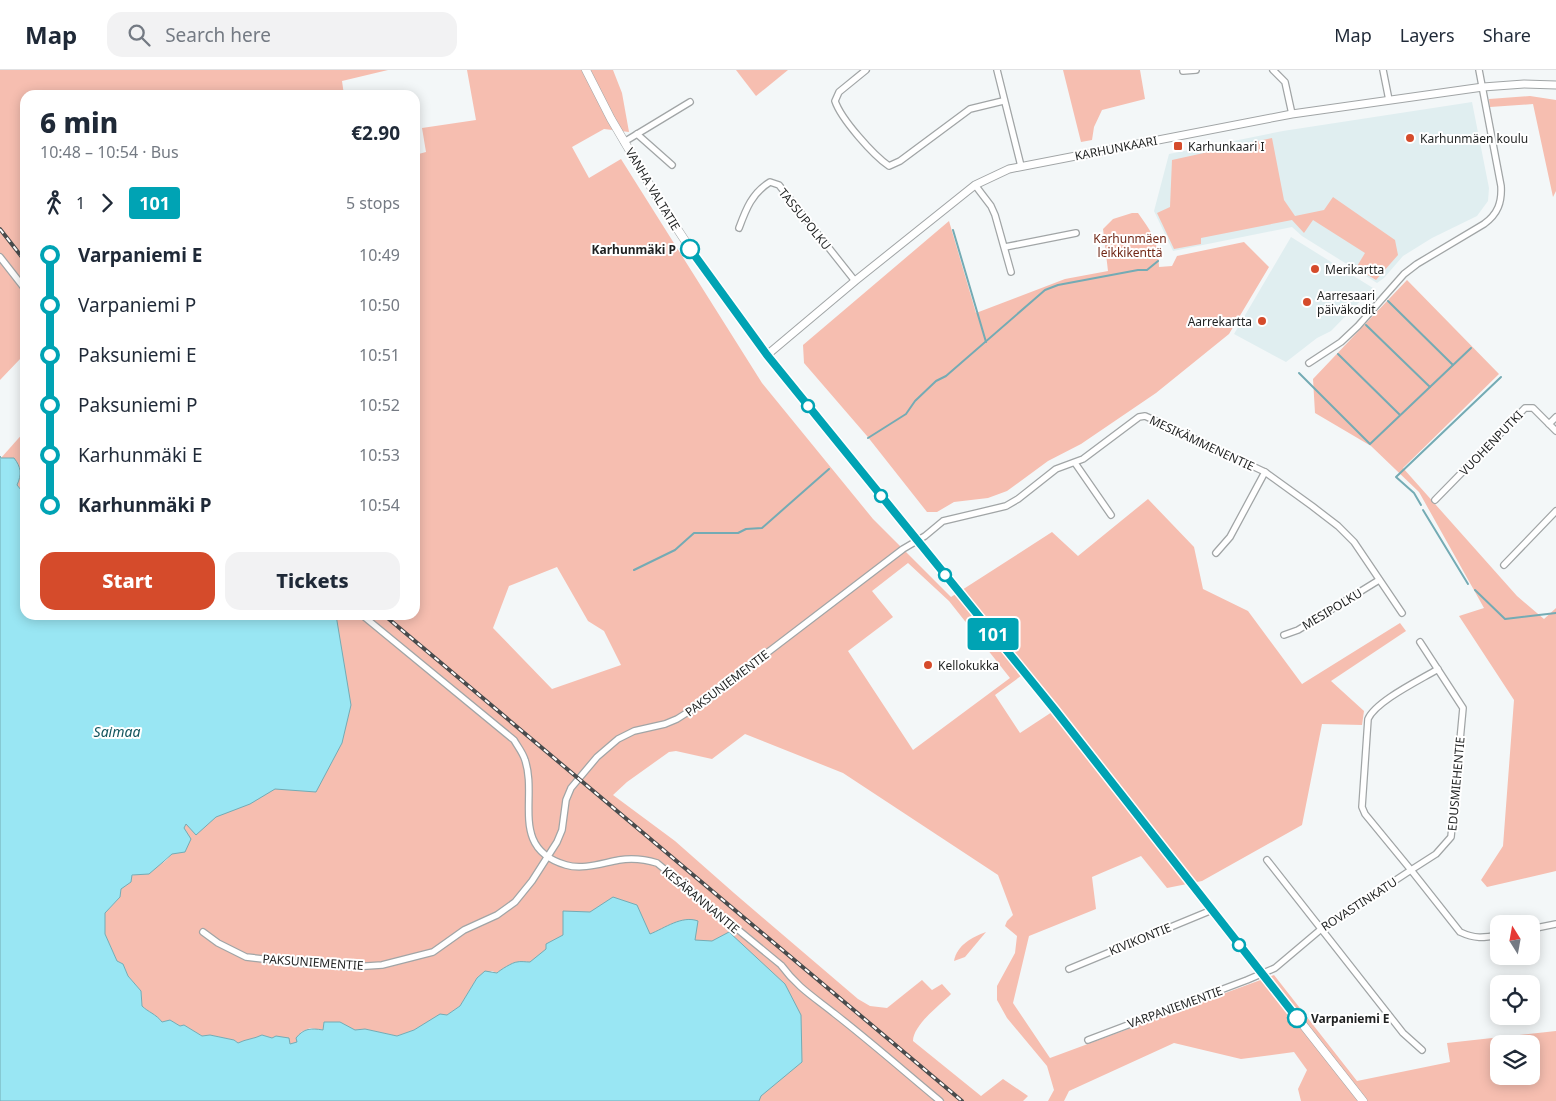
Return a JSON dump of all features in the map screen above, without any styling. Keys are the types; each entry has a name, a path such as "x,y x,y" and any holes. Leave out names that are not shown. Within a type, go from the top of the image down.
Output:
{"main road":[{"name":"VANHA VALTATIE","path":"586,70 624,142 661,204 693,254 767,355 1050,703 1363,1101"}],"street":[{"path":"866,70 839,92 835,101 857,134 879,159 889,166 900,161 970,109 1003,101"},
{"path":"997,70 1003,101 1021,166"},
{"path":"1183,71 1196,70"},
{"path":"1273,70 1285,82 1292,114"},
{"path":"1384,70 1389,100"},
{"path":"1308,363 1341,342 1358,326 1404,274 1494,216 1501,201 1501,186 1479,70"},
{"name":"KARHUNKAARI","path":"767,355 855,281 975,185 1021,166 1292,114 1482,87 1524,84 1556,85"},
{"path":"624,142 690,102"},
{"path":"637,134 672,165"},
{"name":"TASSUPOLKU","path":"739,228 745,211 759,189 770,182 779,185 855,281"},
{"path":"975,185 991,206 1005,247 1011,272"},
{"path":"1005,247 1076,233"},
{"path":"0,257 20,283"},
{"name":"VUOHENPUTKI","path":"1435,500 1525,408 1533,408 1556,431"},
{"name":"MESIKÄMMENENTIE","path":"917,540 943,521 1006,506 1056,470 1075,462 1139,417 1145,416 1264,472 1338,526 1354,542 1402,613"},
{"path":"1549,424 1556,417"},
{"path":"1075,462 1111,515"},
{"path":"1216,552 1230,538 1264,472"},
{"path":"1504,566 1556,511"},
{"name":"PAKSUNIEMENTIE","path":"203,932 218,943 246,957 299,963 343,966 382,965 433,952 464,930 496,915 515,902 557,842 562,830 566,800 571,788 596,757 606,748 634,731 671,721 699,705 917,540"},
{"name":"MESIPOLKU","path":"1284,635 1298,630 1380,580"},
{"name":"KESÄRANNANTIE","path":"368,620 514,740 526,761 530,828 539,848 548,856 567,866 578,867 633,859 657,863 781,965 806,993 835,1014 940,1101"},
{"name":"EDUSMIEHENTIE","path":"1411,870 1436,854 1451,837 1463,708 1420,642"},
{"path":"1411,870 1365,814 1362,807 1368,719 1379,705 1438,669"},
{"path":"1267,860 1320,930 1403,1033 1422,1050"},
{"name":"ROVASTINKATU","path":"1262,974 1275,968 1320,930 1411,870 1460,932 1471,937 1482,938 1490,936"},
{"name":"KIVIKONTIE","path":"1069,968 1212,910"},
{"path":"1540,927 1556,924"},
{"name":"VARPANIEMENTIE","path":"1088,1040 1262,974"}],"shaded area":[{"path":"1472,102 1489,188 1488,201 1477,216 1432,238 1403,256 1384,278 1377,283 1302,236 1292,227 1173,251 1154,211 1169,154 1283,131"},
{"name":"Aarresaari päiväkodit","path":"1291,237 1373,288 1331,331 1317,338 1286,362 1234,334"}],"green space":[{"path":"0,70 388,70 342,81 343,90 20,90 20,359 0,380"},
{"path":"467,70 613,70 622,93 629,132 604,129 572,147 589,178 621,159 762,383 873,519 951,597 1052,532 1078,556 1148,499 1194,547 1203,589 1248,611 1302,684 1400,623 1406,631 1331,681 1364,711 1362,725 1322,724 1302,825 1202,881 1167,888 1141,856 1092,877 1096,909 1029,936 1013,1003 1050,1058 1274,975 1357,1081 1450,1062 1447,1043 1490,1038 1490,1085 1540,1085 1540,1035 1520,1035 1556,1031 1556,1101 1301,1101 1298,1089 1307,1070 1294,1052 1241,1059 1174,1043 1069,1091 1064,1101 1048,1101 1054,1090 1047,1066 1007,1018 997,1000 997,986 1015,953 1017,936 1005,926 1013,915 998,875 843,773 745,734 712,759 676,751 669,752 627,782 613,795 675,841 858,999 870,1006 887,1008 922,980 932,990 942,984 951,994 917,1028 913,1041 981,1096 1003,1079 1028,1096 1023,1101 565,1101 530,962 516,962 497,973 492,971 477,978 460,1006 447,1015 440,1015 414,1030 397,1036 365,1029 355,1030 340,1023 324,1022 323,1030 310,1028 301,1032 297,1042 290,1044 262,1035 238,1043 234,1040 210,1035 202,1036 184,1025 180,1026 170,1020 162,1022 142,1006 141,991 128,976 123,964 117,961 105,934 105,913 120,897 121,888 130,877 157,866 167,859 184,828 144,620 420,620 420,154 426,152 422,128 476,120","holes":["908,563 949,601 1010,678 913,750 848,651 893,617 872,591","557,567 588,621 604,631 621,665 552,689 493,628 509,586","1025,673 1055,710 1020,733 995,695"]},
{"path":"736,70 788,70 756,96"},
{"path":"1063,70 1140,70 1145,99 1102,110 1094,127 1092,140 1081,142"},
{"path":"1530,96 1556,100 1556,191 1553,197 1533,104 1490,107 1489,99"},
{"path":"1272,138 1284,200 1295,216 1324,210 1333,197 1395,240 1398,255 1376,280 1356,268 1365,253 1313,220 1304,233 1292,220 1201,238 1201,244 1174,249 1157,213 1170,207 1172,160"},
{"name":"Karhunmäen leikkikenttä","path":"1138,213 1151,232 1156,244 1159,267 1172,266 1177,256 1244,242 1269,267 1229,334 1156,393 1081,444 1048,461 1007,491 988,498 954,502 937,512 927,512 867,436 804,363 803,345 949,221 976,313 1065,279 1108,271 1103,229 1113,219"},
{"path":"1407,280 1499,374 1403,468 1517,596 1544,619 1556,608 1556,871 1487,887 1481,880 1503,846 1514,700 1459,616 1484,608 1419,492 1371,446 1315,413 1313,379"},
{"path":"20,437 20,489 17,485 1,458"},
{"path":"986,932 965,957 954,961 958,950 962,946 976,936"}],"water":[{"name":"Saimaa","path":"0,456 1,458 14,458 20,474 17,485 20,489 20,620 337,620 351,705 342,743 316,792 275,789 250,804 216,817 196,835 186,824 184,828 191,839 185,852 172,854 149,874 132,875 131,882 121,889 120,897 105,913 105,934 117,961 123,964 128,976 141,991 142,1006 162,1022 170,1020 180,1026 184,1025 202,1036 210,1035 234,1040 238,1043 262,1035 272,1038 276,1036 289,1038 290,1044 297,1042 296,1038 305,1031 311,1029 323,1030 324,1022 340,1022 355,1030 365,1029 397,1036 414,1030 440,1014 447,1015 460,1006 477,978 485,971 497,973 515,962 530,962 546,949 546,944 563,935 563,911 590,912 613,897 637,905 650,934 674,923 686,920 698,921 695,940 712,941 729,932 785,984 801,1015 802,1062 761,1096 759,1101 0,1101"}],"waterway":[{"path":"953,230 986,342"},
{"path":"868,438 906,414 915,401 936,381 946,376 1045,290 1058,285 1147,270 1158,261"},
{"path":"1388,301 1453,365"},
{"path":"1366,325 1430,387"},
{"path":"1299,373 1370,444 1471,348"},
{"path":"1338,354 1400,415"},
{"path":"1421,505 1414,493 1396,477 1501,377"},
{"path":"634,570 675,550 694,533 738,533 746,529 762,528 829,469"},
{"path":"1423,510 1468,584"},
{"path":"1475,590 1505,619 1556,613"}],"railway":[{"path":"0,229 20,255"},
{"path":"390,620 962,1101"}],"bus line":[{"name":"101","path":"690,249 792,387 1055,710 1297,1018"}],"place":[{"name":"Karhunmäen koulu","path":"1410,138"},
{"name":"Karhunkaari I","path":"1178,146"},
{"name":"Karhunmäki P","path":"690,249"},
{"name":"Merikartta","path":"1315,269"},
{"name":"Aarresaari päiväkodit","path":"1307,302"},
{"name":"Aarrekartta","path":"1262,321"},
{"name":"Kellokukka","path":"928,665"},
{"name":"Varpaniemi E","path":"1297,1018"}]}
